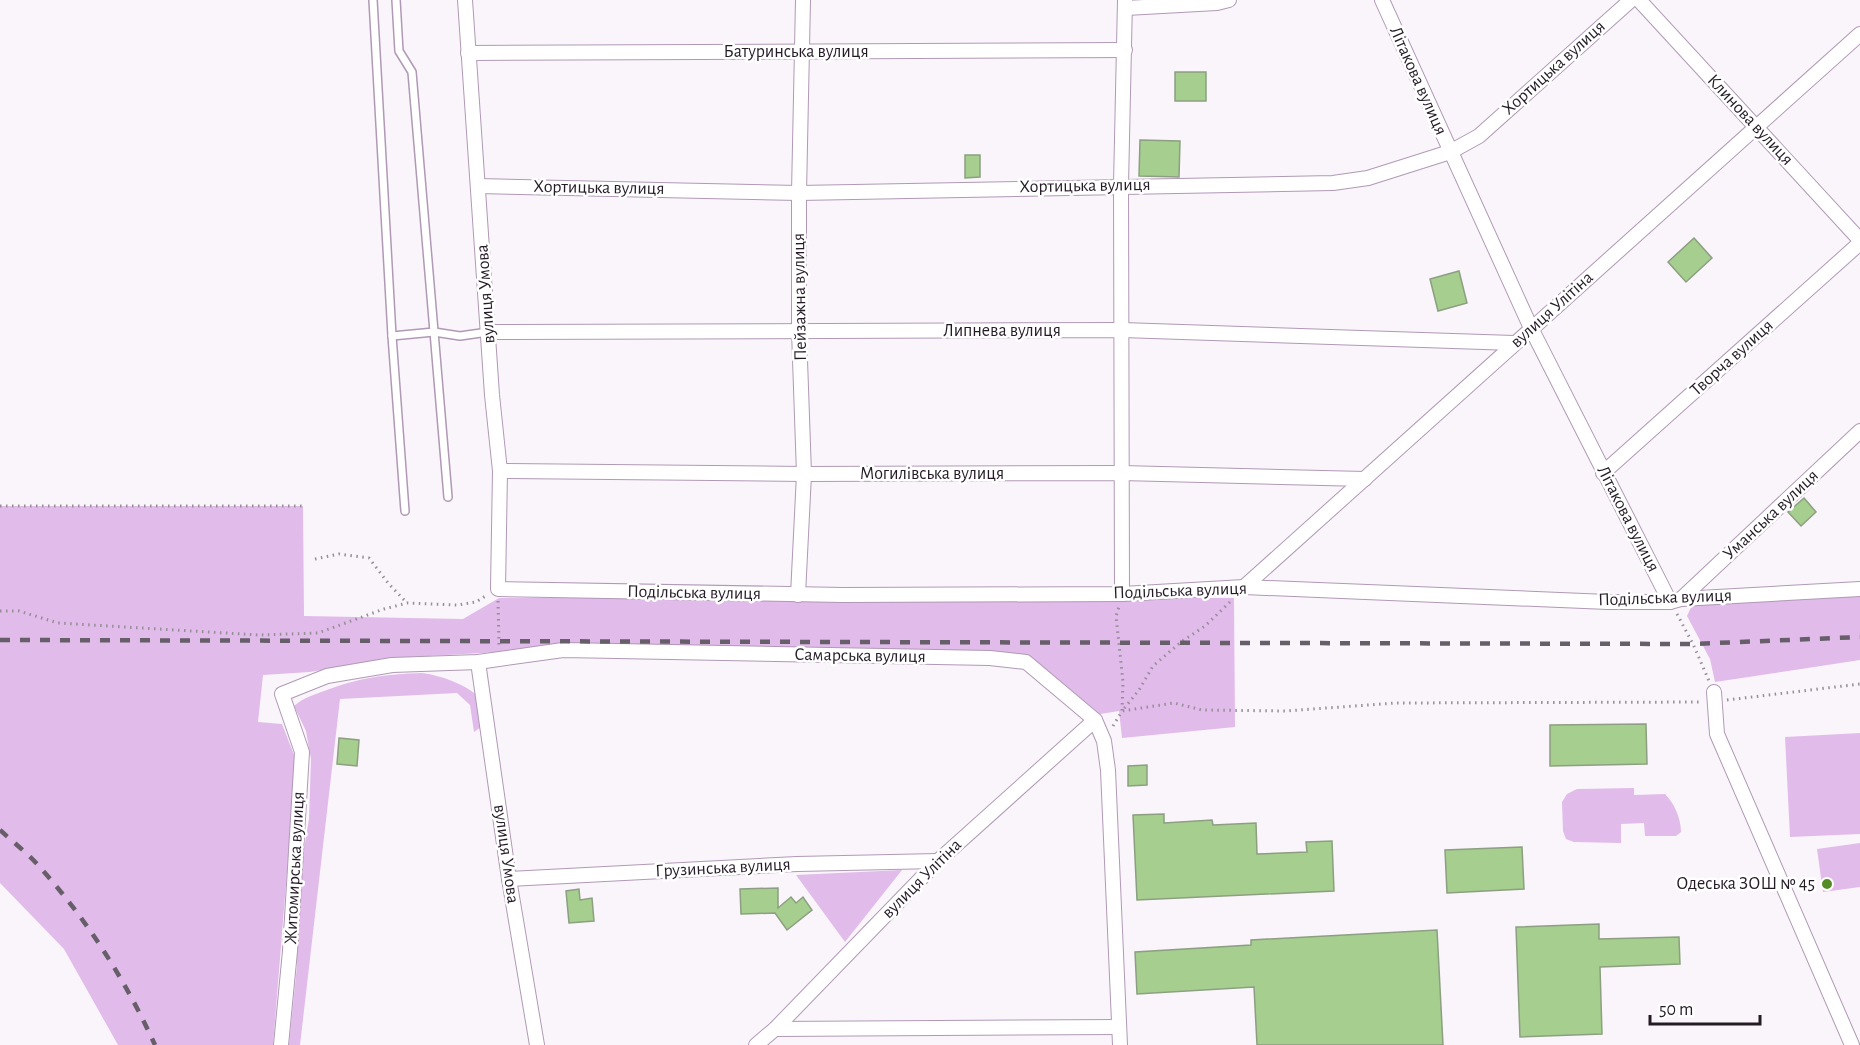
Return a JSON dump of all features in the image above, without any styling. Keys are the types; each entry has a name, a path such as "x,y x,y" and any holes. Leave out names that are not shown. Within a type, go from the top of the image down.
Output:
{"street":[{"name":"вулиця Умова","path":"465,0 492,395 500,471 498,589"},
{"name":"Пейзажна вулиця","path":"798,595 804,474 799,331 803,0"},
{"path":"1122,594 1121,185 1125,4 1217,3 1229,0"},
{"name":"Літакова вулиця","path":"1382,0 1531,328 1603,473 1676,600"},
{"name":"Хортицька вулиця","path":"478,186 799,193 1121,185 1333,183 1368,178 1450,152 1479,136 1631,0"},
{"name":"Клинова вулиця","path":"1639,0 1860,241"},
{"name":"вулиця Улітіна","path":"1244,587 1860,34"},
{"name":"Батуринська вулиця","path":"468,53 1125,50"},
{"name":"Творча вулиця","path":"1603,473 1860,241"},
{"name":"Липнева вулиця","path":"488,332 1122,330 1514,343"},
{"name":"Уманська вулиця","path":"1676,600 1860,431"},
{"name":"Могилівська вулиця","path":"500,471 804,474 1121,473 1365,479"},
{"name":"Подільська вулиця","path":"498,589 798,595 1122,594 1244,587 1608,602 1860,589"},
{"name":"Самарська вулиця","path":"282,694 327,676 392,665 478,662 563,651 999,659 1026,662 1095,720 1104,741 1108,770 1120,1045"},
{"name":"вулиця Умова","path":"478,662 509,879 537,1045"},
{"name":"Житомирська вулиця","path":"281,1045 290,951 302,752 282,694"},
{"path":"1713,697 1717,734 1852,1045"},
{"name":"вулиця Улітіна","path":"756,1045 775,1029 938,861 1095,720"},
{"name":"Грузинська вулиця","path":"509,879 797,864 938,861"},
{"path":"775,1029 1119,1028"}],"lane":[{"path":"373,0 392,336 405,511"},
{"path":"396,0 399,51 412,72 448,497"},
{"path":"392,336 434,332 460,336 488,332"}],"path":[{"path":"0,506 303,506"},
{"path":"315,559 339,554 369,558 387,583 407,603"},
{"path":"1104,741 1153,666 1181,642 1205,626 1244,587"},
{"path":"0,611 20,611 58,623 259,635 318,633 407,603 476,602 498,589 500,659"},
{"path":"1122,594 1116,616 1123,682 1122,711"},
{"path":"1676,600 1713,697"},
{"path":"1122,711 1174,703 1202,710 1285,711 1396,703 1713,697 1860,684"}],"shaded area":[{"path":"0,506 303,506 304,616 463,619 499,598 1234,598 1235,727 1122,738 1119,711 1100,714 1043,667 1003,652 499,652 392,658 310,672 263,675 258,722 282,724 296,760 273,1045 118,1045 64,949 0,883"},
{"path":"1860,594 1860,660 1715,682 1710,659 1687,616 1693,603"},
{"path":"422,673 453,681 480,698 481,727 474,732 470,705 457,693 340,699 300,1045 289,1045 297,966 297,903 309,819 311,759 306,731 294,706 312,695 349,683 384,676"},
{"path":"1860,733 1860,834 1790,837 1785,737"},
{"path":"1634,788 1634,795 1665,794 1676,811 1681,832 1676,836 1645,836 1644,823 1621,824 1621,843 1574,842 1566,839 1563,831 1562,802 1567,794 1577,789"},
{"path":"1860,843 1860,887 1823,892 1817,849"},
{"path":"902,870 845,942 796,875"}],"building":[{"path":"1175,72 1206,72 1206,101 1175,101"},
{"path":"1140,140 1180,141 1179,177 1139,176"},
{"path":"965,155 980,155 980,177 965,178"},
{"path":"1694,238 1712,258 1686,282 1668,262"},
{"path":"1459,271 1467,303 1438,311 1430,279"},
{"path":"1804,498 1816,512 1801,526 1788,512"},
{"path":"1646,724 1647,764 1550,766 1550,725"},
{"path":"339,738 359,740 357,766 337,764"},
{"path":"1147,765 1147,785 1128,786 1128,766"},
{"path":"1164,814 1164,823 1212,820 1213,825 1256,823 1257,854 1307,852 1306,842 1332,841 1334,891 1137,900 1133,815"},
{"path":"1522,847 1524,889 1447,893 1445,850"},
{"path":"778,888 778,908 791,897 796,903 803,897 812,910 787,930 775,913 741,914 740,889"},
{"path":"579,889 580,900 592,898 594,921 569,923 566,891"},
{"path":"1599,924 1599,939 1679,937 1680,964 1600,967 1602,1034 1520,1037 1516,927"},
{"path":"1437,930 1443,1045 1257,1045 1254,987 1137,994 1135,952 1251,945 1251,940"}],"railway":[{"path":"0,640 1693,644 1860,637"},
{"path":"0,830 37,864 88,928 131,996 155,1045"}],"place":[{"name":"Одеська ЗОШ № 45","path":"1827,884"}]}
